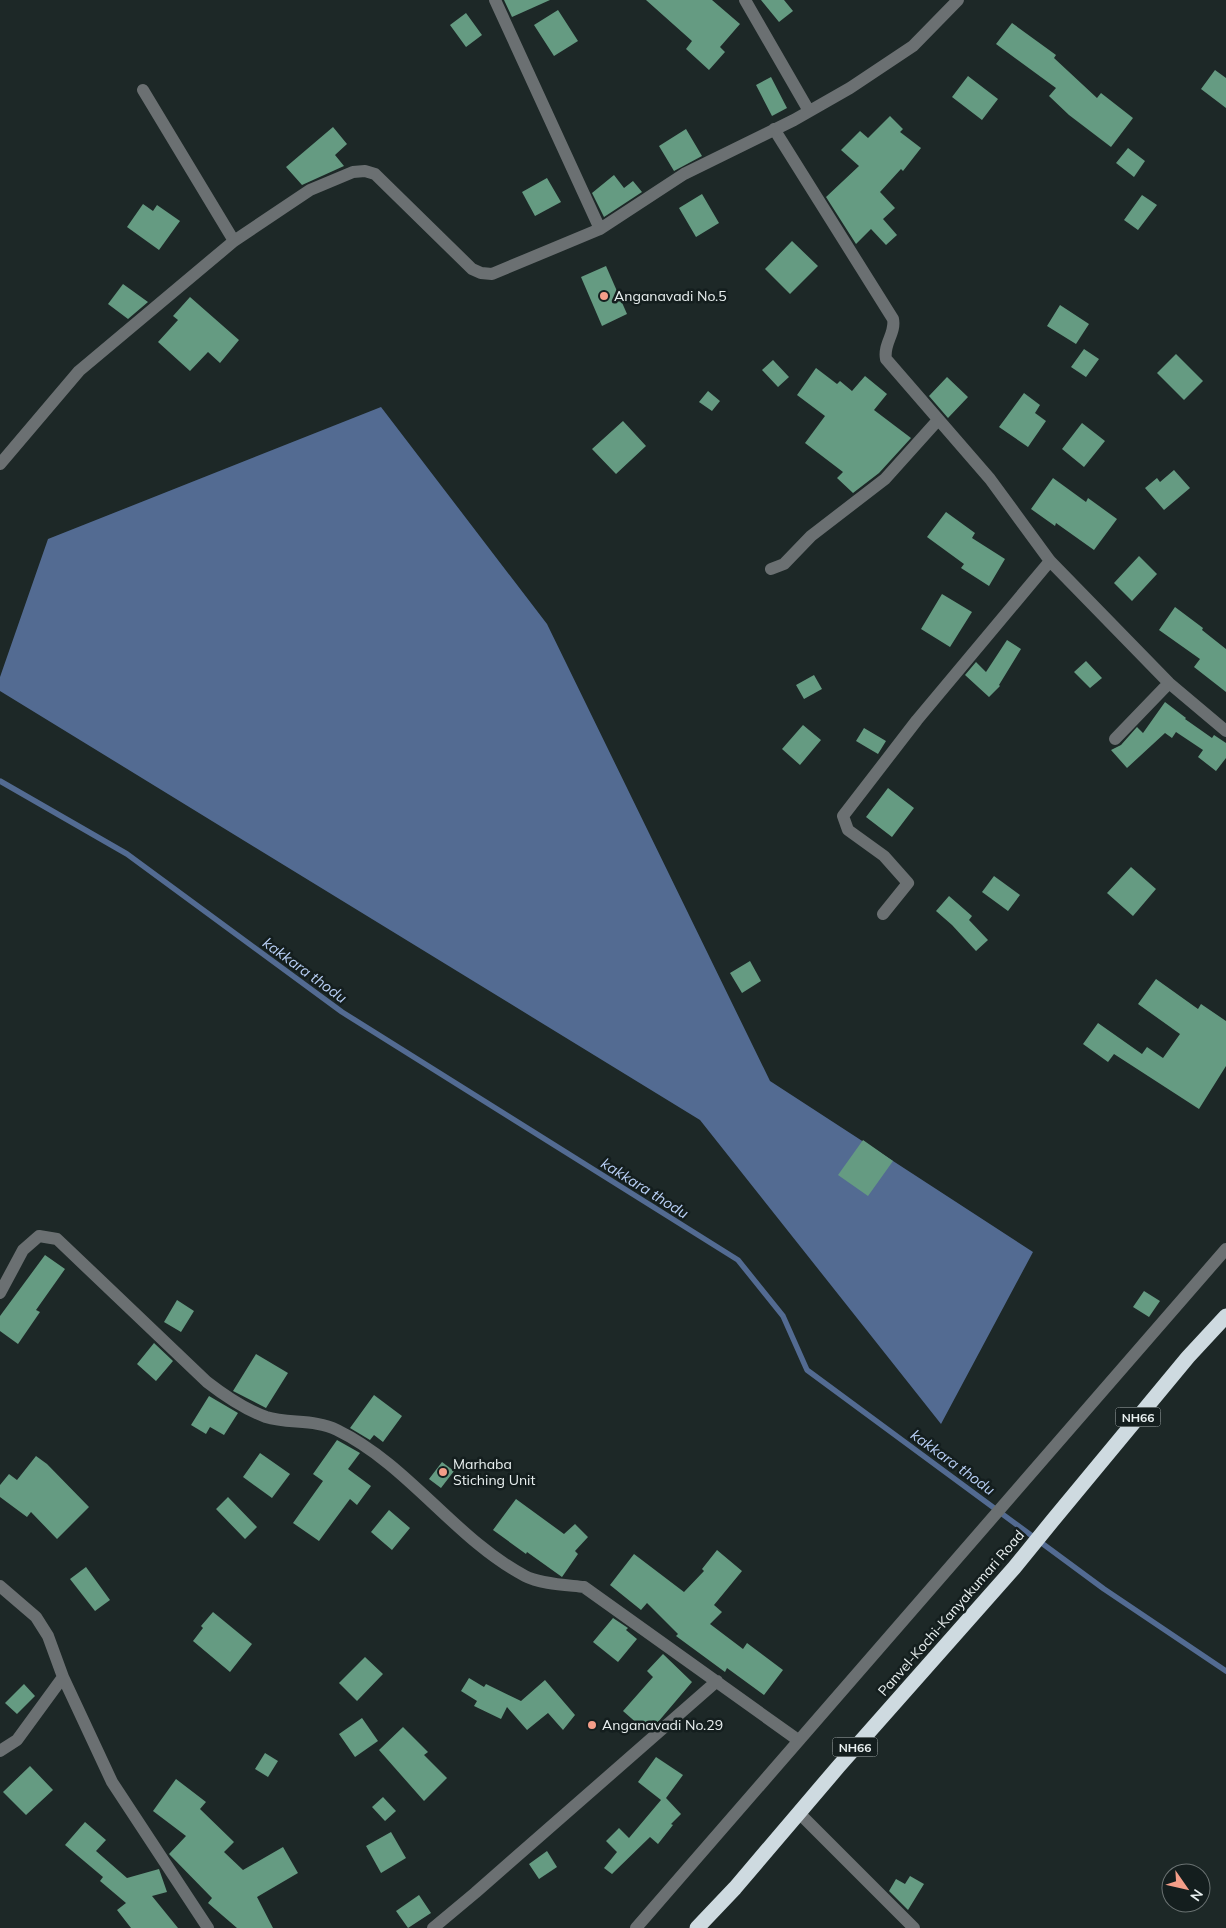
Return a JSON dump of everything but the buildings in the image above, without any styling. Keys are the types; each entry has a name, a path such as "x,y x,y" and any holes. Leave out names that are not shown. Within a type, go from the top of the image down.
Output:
{"highway":[{"name":"Panvel-Kochi-Kanyakumari Road","path":"698,1928 1014,1568 1188,1357 1226,1316"}],"street":[{"path":"495,0 600,229"},
{"path":"745,0 810,111"},
{"path":"0,464 79,371 234,241 310,190 353,172 365,171 375,174 472,269 480,273 492,274 600,229 684,174 810,111 850,88 913,46 958,0"},
{"path":"143,90 234,241"},
{"path":"774,129 893,319 893,331 885,347 886,359 990,479 1050,561 1169,683 1226,731"},
{"path":"771,569 784,564 811,536 885,479 938,420"},
{"path":"883,914 908,883 884,856 848,830 843,816 917,720 1050,561"},
{"path":"1115,739 1169,683"},
{"path":"0,1292 23,1250 39,1236 57,1239 207,1382 230,1399 267,1417 321,1425 348,1436 386,1461 481,1546 526,1576 559,1584 584,1587 798,1740"},
{"path":"636,1928 1226,1249"},
{"path":"0,1586 36,1618 48,1636 64,1677 112,1782 208,1928"},
{"path":"0,1751 17,1740 64,1677"},
{"path":"433,1928 476,1893 717,1681"},
{"path":"799,1813 914,1928"}],"water":[{"path":"381,407 547,624 770,1081 1033,1252 941,1424 700,1120 0,691 0,677 48,539"}],"waterway":[{"name":"kakkara thodu","path":"0,781 127,854 342,1012 738,1260 783,1316 807,1370 1104,1589 1226,1671"}],"place":[{"name":"Anganavadi No.5","path":"604,296"},
{"name":"Marhaba Stiching Unit","path":"443,1472"},
{"name":"Anganavadi No.29","path":"592,1725"}]}
